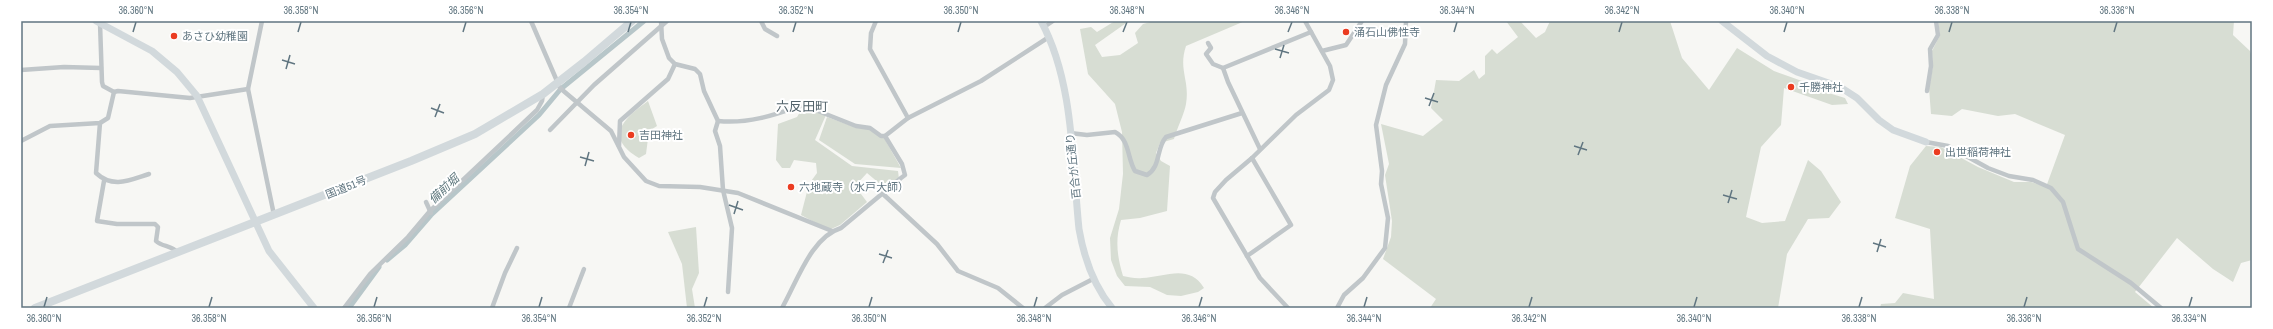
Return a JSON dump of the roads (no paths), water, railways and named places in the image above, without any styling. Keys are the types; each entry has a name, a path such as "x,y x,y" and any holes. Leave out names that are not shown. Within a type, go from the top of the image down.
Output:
{"highway":[{"name":"国道51号","path":"35,308 274,215 475,134 543,94 632,21"}],"street":[{"path":"262,21 248,89 274,215"},
{"path":"531,21 560,88 611,131 618,147 632,168 654,185 723,190 754,198 832,230"},
{"path":"661,21 660,27 665,49 669,58 675,64 695,69 700,74 704,91 718,121 715,132 720,146 723,190 732,228 728,292"},
{"path":"550,130 577,102 667,21"},
{"path":"761,21 765,29 777,36"},
{"path":"876,21 871,33 870,49 908,118"},
{"path":"1043,24 1053,21"},
{"path":"1288,308 1260,278 1213,198 1215,192 1226,180 1252,158 1296,114 1329,90 1333,74 1305,21"},
{"path":"1322,51 1342,47 1349,43 1362,21"},
{"path":"1337,308 1344,295 1377,260 1385,248 1388,218 1381,184 1382,171 1376,125 1386,85 1405,44 1406,21"},
{"path":"1722,21 1767,56 1797,72 1840,87 1857,98 1879,120 1893,130 1926,142 1948,146 1988,168 2009,176 2033,180 2051,188 2063,202 2078,249 2132,283 2161,308"},
{"path":"1927,91 1931,66 1930,49 1938,35 1936,21"},
{"path":"98,22 103,86 114,92 190,98 248,89"},
{"path":"98,22 152,51 177,72 197,96 274,260 314,308"},
{"name":"百合が丘通り","path":"1043,24 1049,37 1063,81 1070,133 1079,229 1084,252 1093,279 1112,308"},
{"path":"1208,43 1211,48 1206,54 1213,64 1223,68 1311,32"},
{"path":"885,136 908,118 981,81 1049,37"},
{"path":"618,147 620,121 668,79 675,64"},
{"path":"21,70 64,67 101,68"},
{"path":"1223,68 1242,113 1260,149"},
{"path":"21,141 50,126 100,123 108,118 114,92"},
{"path":"344,308 370,274 408,237 430,212 537,110 542,102 543,94"},
{"path":"718,121 754,121 786,112 803,105 856,126 870,128 881,136 885,136 902,164 904,175 841,228 832,230 818,243 810,254 782,308"},
{"path":"1070,133 1087,135 1115,132 1126,144 1135,171 1147,175 1155,168 1162,144 1166,137 1242,113"},
{"path":"100,123 96,173 104,181 118,184 149,174"},
{"path":"1247,256 1291,225 1252,158"},
{"path":"104,181 97,222 117,224 155,224 158,227 156,241 158,244 170,246 177,252"},
{"path":"883,194 937,244 958,271 998,288 1023,308"},
{"path":"426,202 430,212"},
{"path":"492,308 504,273 517,248"},
{"path":"569,308 584,269"},
{"path":"1045,308 1062,296 1093,279"}],"waterway":[{"name":"備前堀","path":"562,88 644,21"},
{"name":"備前堀","path":"387,260 405,245 431,215 539,115 559,91"},
{"name":"備前堀","path":"349,308 379,267"}],"place":[{"name":"涌石山佛性寺","path":"1346,32"},
{"name":"あさひ幼稚園","path":"174,36"},
{"name":"千勝神社","path":"1791,87"},
{"name":"吉田神社","path":"631,135"},
{"name":"出世稲荷神社","path":"1937,152"},
{"name":"六地蔵寺（水戸大師）","path":"791,187"}],"district":[{"name":"六反田町","path":"802,106"}]}
